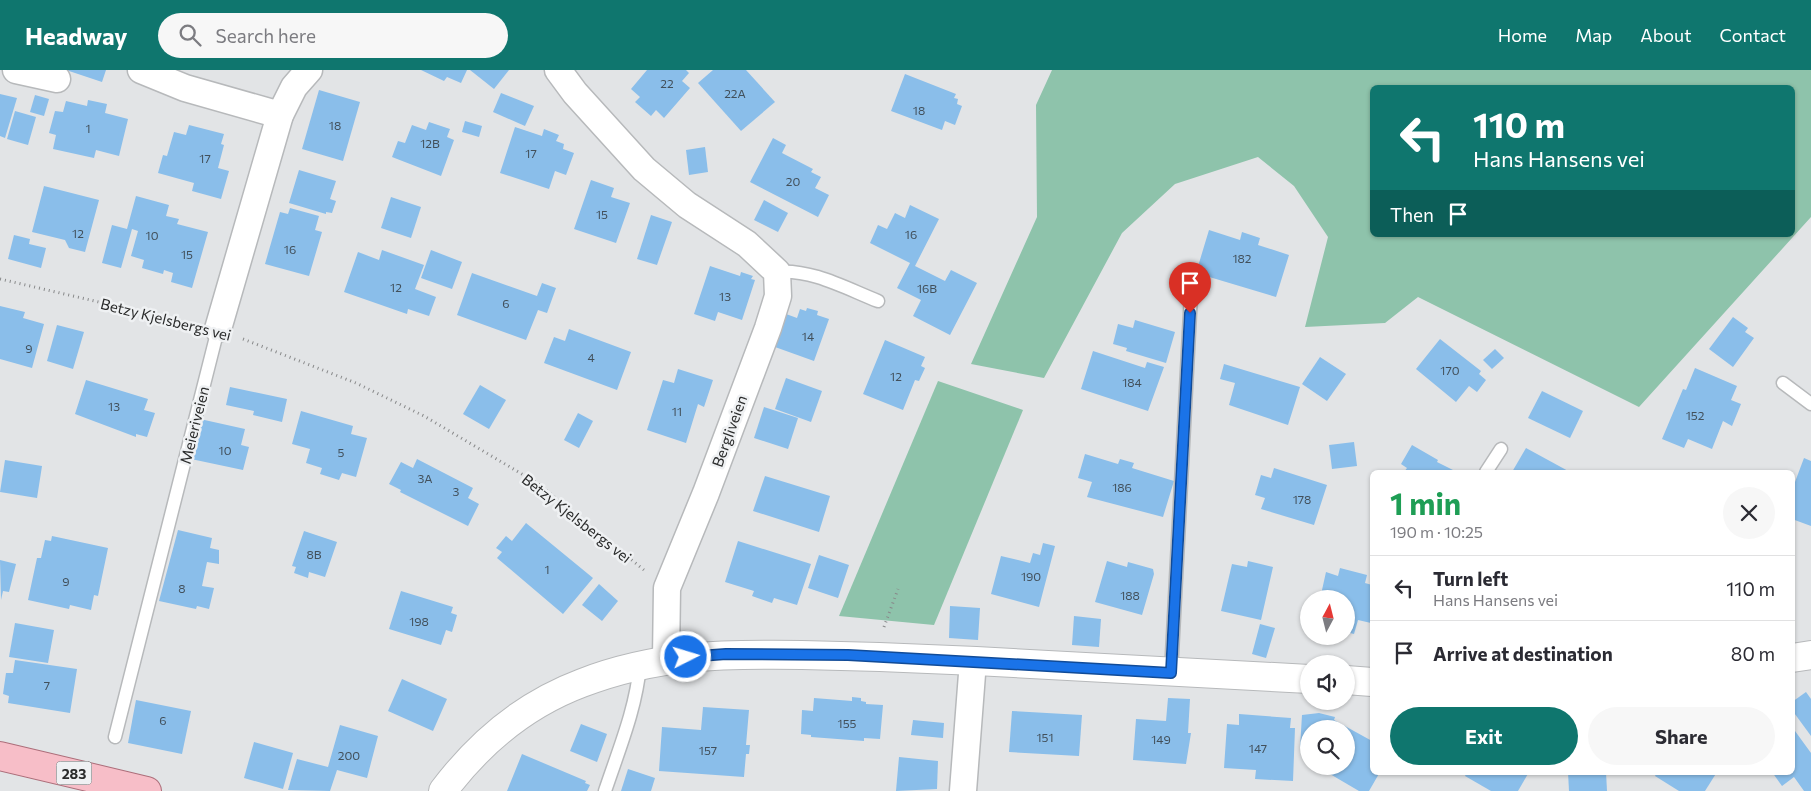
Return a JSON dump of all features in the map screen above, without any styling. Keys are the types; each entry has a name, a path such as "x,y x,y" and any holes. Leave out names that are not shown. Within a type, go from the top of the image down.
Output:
{"main road":[{"path":"443,791 476,751 507,724 544,701 580,683 666,659 726,654 879,657 1300,679"},
{"path":"1795,658 1811,655"},
{"path":"1355,681 1370,682"},
{"name":"283","path":"0,756 147,791"}],"street":[{"path":"16,70 57,80"},
{"path":"141,70 185,88 280,115"},
{"name":"Meieriveien","path":"218,329 280,115 294,87 309,70"},
{"path":"558,70 575,93 644,169 687,205 747,244 776,272"},
{"name":"Bergliveien","path":"667,588 706,493 768,328 778,296 776,272"},
{"path":"666,659 667,588"},
{"path":"963,791 973,661"}],"lane":[{"path":"776,272 794,270 809,274 878,301"},
{"path":"1171,673 1190,294"},
{"name":"Meieriveien","path":"115,737 218,329"},
{"path":"1783,383 1811,404"},
{"path":"1487,470 1500,449"},
{"path":"605,791 638,691 640,665"}],"path":[{"name":"Betzy Kjelsbergs vei","path":"0,279 218,329 356,383 424,416 537,483 667,588"},
{"path":"879,657 880,639 898,589"}],"green space":[{"path":"1052,70 1811,70 1811,217 1795,235 1795,85 1370,85 1370,237 1793,237 1639,407 1418,297 1385,323 1305,327 1328,237 1294,186 1258,157 1175,184 1122,233 1044,378 971,364 1037,217 1036,105"},
{"path":"938,381 1023,410 934,625 839,616"}],"building":[{"path":"66,70 106,70 102,82"},
{"path":"421,70 467,70 461,83 447,77 444,81"},
{"path":"470,70 509,70 494,89"},
{"path":"647,70 686,70 689,73 682,81 690,88 664,118 656,110 651,116 635,102 640,97 631,89"},
{"path":"713,70 746,70 775,102 741,131 698,83"},
{"path":"905,74 956,94 954,98 958,99 957,104 962,106 955,125 945,121 942,130 891,111"},
{"path":"319,90 360,102 343,161 302,149"},
{"path":"501,93 534,106 525,126 493,112"},
{"path":"0,94 17,98 5,138 0,136"},
{"path":"35,95 49,99 44,116 30,112"},
{"path":"88,100 107,104 105,113 128,119 119,156 96,150 94,158 53,149 56,135 49,133 55,111 63,112 66,101 87,106"},
{"path":"15,111 36,117 28,145 7,139"},
{"path":"465,121 482,126 479,137 462,132"},
{"path":"429,122 450,129 447,137 454,140 441,176 392,157 398,141 405,143 412,125 426,130"},
{"path":"189,125 224,134 221,144 224,145 218,168 229,171 221,199 192,191 194,183 158,173 163,155 167,156 174,132 186,135"},
{"path":"515,127 542,136 544,129 559,135 556,141 564,144 563,149 574,153 566,175 555,171 549,189 500,173"},
{"path":"773,138 786,145 782,153 813,169 811,172 821,177 815,188 829,195 818,217 750,182"},
{"path":"705,147 708,172 689,175 686,150"},
{"path":"299,170 336,181 330,199 336,201 332,213 326,212 326,214 289,203"},
{"path":"591,180 614,188 611,197 630,203 616,243 574,229"},
{"path":"44,186 99,200 85,252 69,248 65,240 32,232"},
{"path":"136,196 169,205 166,216 179,219 177,224 208,232 192,288 171,282 173,273 164,270 163,274 142,268 144,260 131,256 138,231 132,229 121,268 102,263 112,225 127,229"},
{"path":"391,197 421,207 411,238 381,228"},
{"path":"764,200 788,213 778,232 754,220"},
{"path":"910,205 939,219 915,266 945,281 951,270 977,283 950,335 913,316 921,300 897,288 910,263 870,243 878,225 887,229 895,213 905,218"},
{"path":"290,208 319,216 315,230 322,232 309,276 265,264 280,212 288,214"},
{"path":"651,215 672,222 657,265 637,259"},
{"path":"1209,230 1240,240 1242,232 1260,238 1258,245 1289,255 1276,297 1196,273"},
{"path":"14,235 30,239 29,244 46,248 41,268 8,259"},
{"path":"382,250 424,265 415,289 436,297 429,316 408,309 407,314 344,292 358,252 379,260"},
{"path":"431,250 462,262 452,289 421,278"},
{"path":"710,266 740,276 741,272 753,276 751,279 755,280 742,320 718,312 715,321 694,314"},
{"path":"472,273 537,296 542,283 556,288 547,313 538,310 526,340 457,315"},
{"path":"0,306 25,312 23,318 44,324 32,368 0,359"},
{"path":"807,308 818,311 817,315 829,319 814,361 775,347 786,314 797,318 800,309 806,311"},
{"path":"1733,317 1748,328 1745,332 1754,338 1733,367 1709,349"},
{"path":"1135,320 1175,332 1166,363 1126,351 1127,348 1113,344 1118,324 1133,328"},
{"path":"57,325 84,332 73,369 47,361"},
{"path":"569,329 631,352 617,390 544,363 554,337 565,341"},
{"path":"1440,339 1481,371 1479,374 1486,380 1477,392 1469,386 1456,402 1416,369"},
{"path":"885,340 925,357 921,366 925,368 919,381 915,380 903,410 863,394"},
{"path":"1495,349 1504,358 1492,369 1483,360"},
{"path":"1093,351 1145,368 1147,362 1164,367 1148,411 1081,389"},
{"path":"1320,357 1346,374 1327,401 1302,384"},
{"path":"1224,364 1300,387 1288,425 1229,405 1235,383 1220,379"},
{"path":"1695,368 1737,386 1731,400 1741,404 1732,426 1723,421 1712,449 1688,439 1684,448 1662,439 1683,389 1686,390"},
{"path":"678,369 713,380 704,407 698,404 686,443 647,430 663,380 674,383"},
{"path":"786,378 822,391 811,422 775,409"},
{"path":"86,380 148,399 144,410 155,413 147,437 136,434 136,437 75,414"},
{"path":"480,385 506,400 489,429 463,414"},
{"path":"230,387 287,399 282,422 253,415 254,411 226,405"},
{"path":"1542,391 1583,411 1570,438 1528,418"},
{"path":"764,407 798,418 788,449 754,438"},
{"path":"301,411 353,426 351,434 367,438 356,477 342,473 339,480 320,474 322,468 306,463 310,449 292,444"},
{"path":"578,413 593,421 579,448 564,440"},
{"path":"200,419 245,429 241,445 249,447 243,470 191,459"},
{"path":"1354,442 1357,466 1332,469 1329,445"},
{"path":"1412,445 1453,470 1406,470 1407,468 1401,464"},
{"path":"1526,448 1566,470 1513,470"},
{"path":"1085,454 1118,464 1120,459 1134,463 1132,468 1174,481 1163,517 1087,497 1092,482 1078,478"},
{"path":"1804,458 1811,461 1811,526 1795,520 1795,482"},
{"path":"417,459 473,488 468,498 479,504 468,526 400,492 401,490 389,484 401,462 413,468"},
{"path":"5,460 42,466 37,498 0,492"},
{"path":"1274,468 1327,485 1314,525 1261,509 1265,498 1255,495 1261,475 1271,478"},
{"path":"765,476 830,496 819,532 753,511"},
{"path":"526,523 593,578 563,614 497,558 502,552 496,548 506,536 512,541"},
{"path":"178,530 212,538 210,548 219,550 219,564 207,562 202,586 214,588 209,609 197,606 196,609 159,601"},
{"path":"304,531 337,542 325,577 309,572 308,578 294,573 296,567 292,566"},
{"path":"52,536 108,548 98,596 94,595 91,610 70,605 69,609 28,600 37,558 41,558 45,540 51,541"},
{"path":"738,541 811,564 797,605 774,598 772,603 752,596 754,591 725,582"},
{"path":"1043,543 1055,546 1039,607 991,594 1001,556 1030,563 1033,553 1040,555"},
{"path":"819,555 849,565 838,598 808,588"},
{"path":"0,560 16,564 9,592 3,591 1,600"},
{"path":"1107,561 1127,567 1128,562 1153,569 1154,574 1142,615 1095,602"},
{"path":"1248,561 1273,567 1261,620 1221,611 1232,564 1247,567"},
{"path":"1340,568 1367,575 1365,583 1370,584 1370,623 1358,620 1355,630 1355,590 1322,590 1326,572 1338,576"},
{"path":"599,584 618,601 602,621 582,605"},
{"path":"401,591 453,607 451,613 457,615 452,632 446,630 441,645 389,629"},
{"path":"950,606 980,608 978,640 949,638"},
{"path":"1074,616 1101,619 1099,647 1072,645"},
{"path":"15,623 54,630 48,663 9,657"},
{"path":"1260,624 1275,628 1266,658 1252,654"},
{"path":"15,660 77,669 70,713 8,703 9,696 3,694 6,673 13,673"},
{"path":"402,679 447,699 433,731 388,711"},
{"path":"1806,692 1811,699 1811,736 1795,714 1795,700"},
{"path":"852,697 861,698 861,701 866,702 866,704 883,705 880,739 864,738 864,741 811,737 811,735 801,734 802,710 813,711 814,698 852,701"},
{"path":"1168,698 1190,699 1188,733 1191,733 1186,764 1133,760 1136,719 1166,721"},
{"path":"136,700 191,711 182,754 128,743"},
{"path":"703,707 749,710 746,745 750,745 749,754 746,754 744,777 659,771 662,727 701,730"},
{"path":"1012,711 1082,715 1079,756 1009,752"},
{"path":"1319,713 1335,717 1334,720 1302,720 1302,715"},
{"path":"1239,714 1291,718 1290,728 1295,728 1293,781 1255,779 1256,770 1224,768 1227,724 1239,725"},
{"path":"913,720 944,723 943,738 911,735"},
{"path":"581,724 607,734 597,762 570,751"},
{"path":"340,725 378,736 367,778 337,770 330,791 288,790 297,759 328,767"},
{"path":"1795,731 1811,753 1811,791 1804,791 1794,777 1782,786 1774,775 1795,775"},
{"path":"1355,732 1370,740 1370,775 1378,775 1369,791 1359,791 1332,775 1355,775"},
{"path":"254,742 293,753 283,789 244,778"},
{"path":"522,754 586,781 585,783 590,785 587,791 507,791"},
{"path":"899,757 938,761 937,789 896,791"},
{"path":"628,769 655,778 651,791 621,791"},
{"path":"1527,775 1518,791 1491,791 1465,776"},
{"path":"1568,775 1606,775 1607,791 1569,791"},
{"path":"1715,775 1705,791 1679,791 1655,776"}],"route":[{"path":"686,657 726,654 848,655 1171,673 1190,313"}]}
